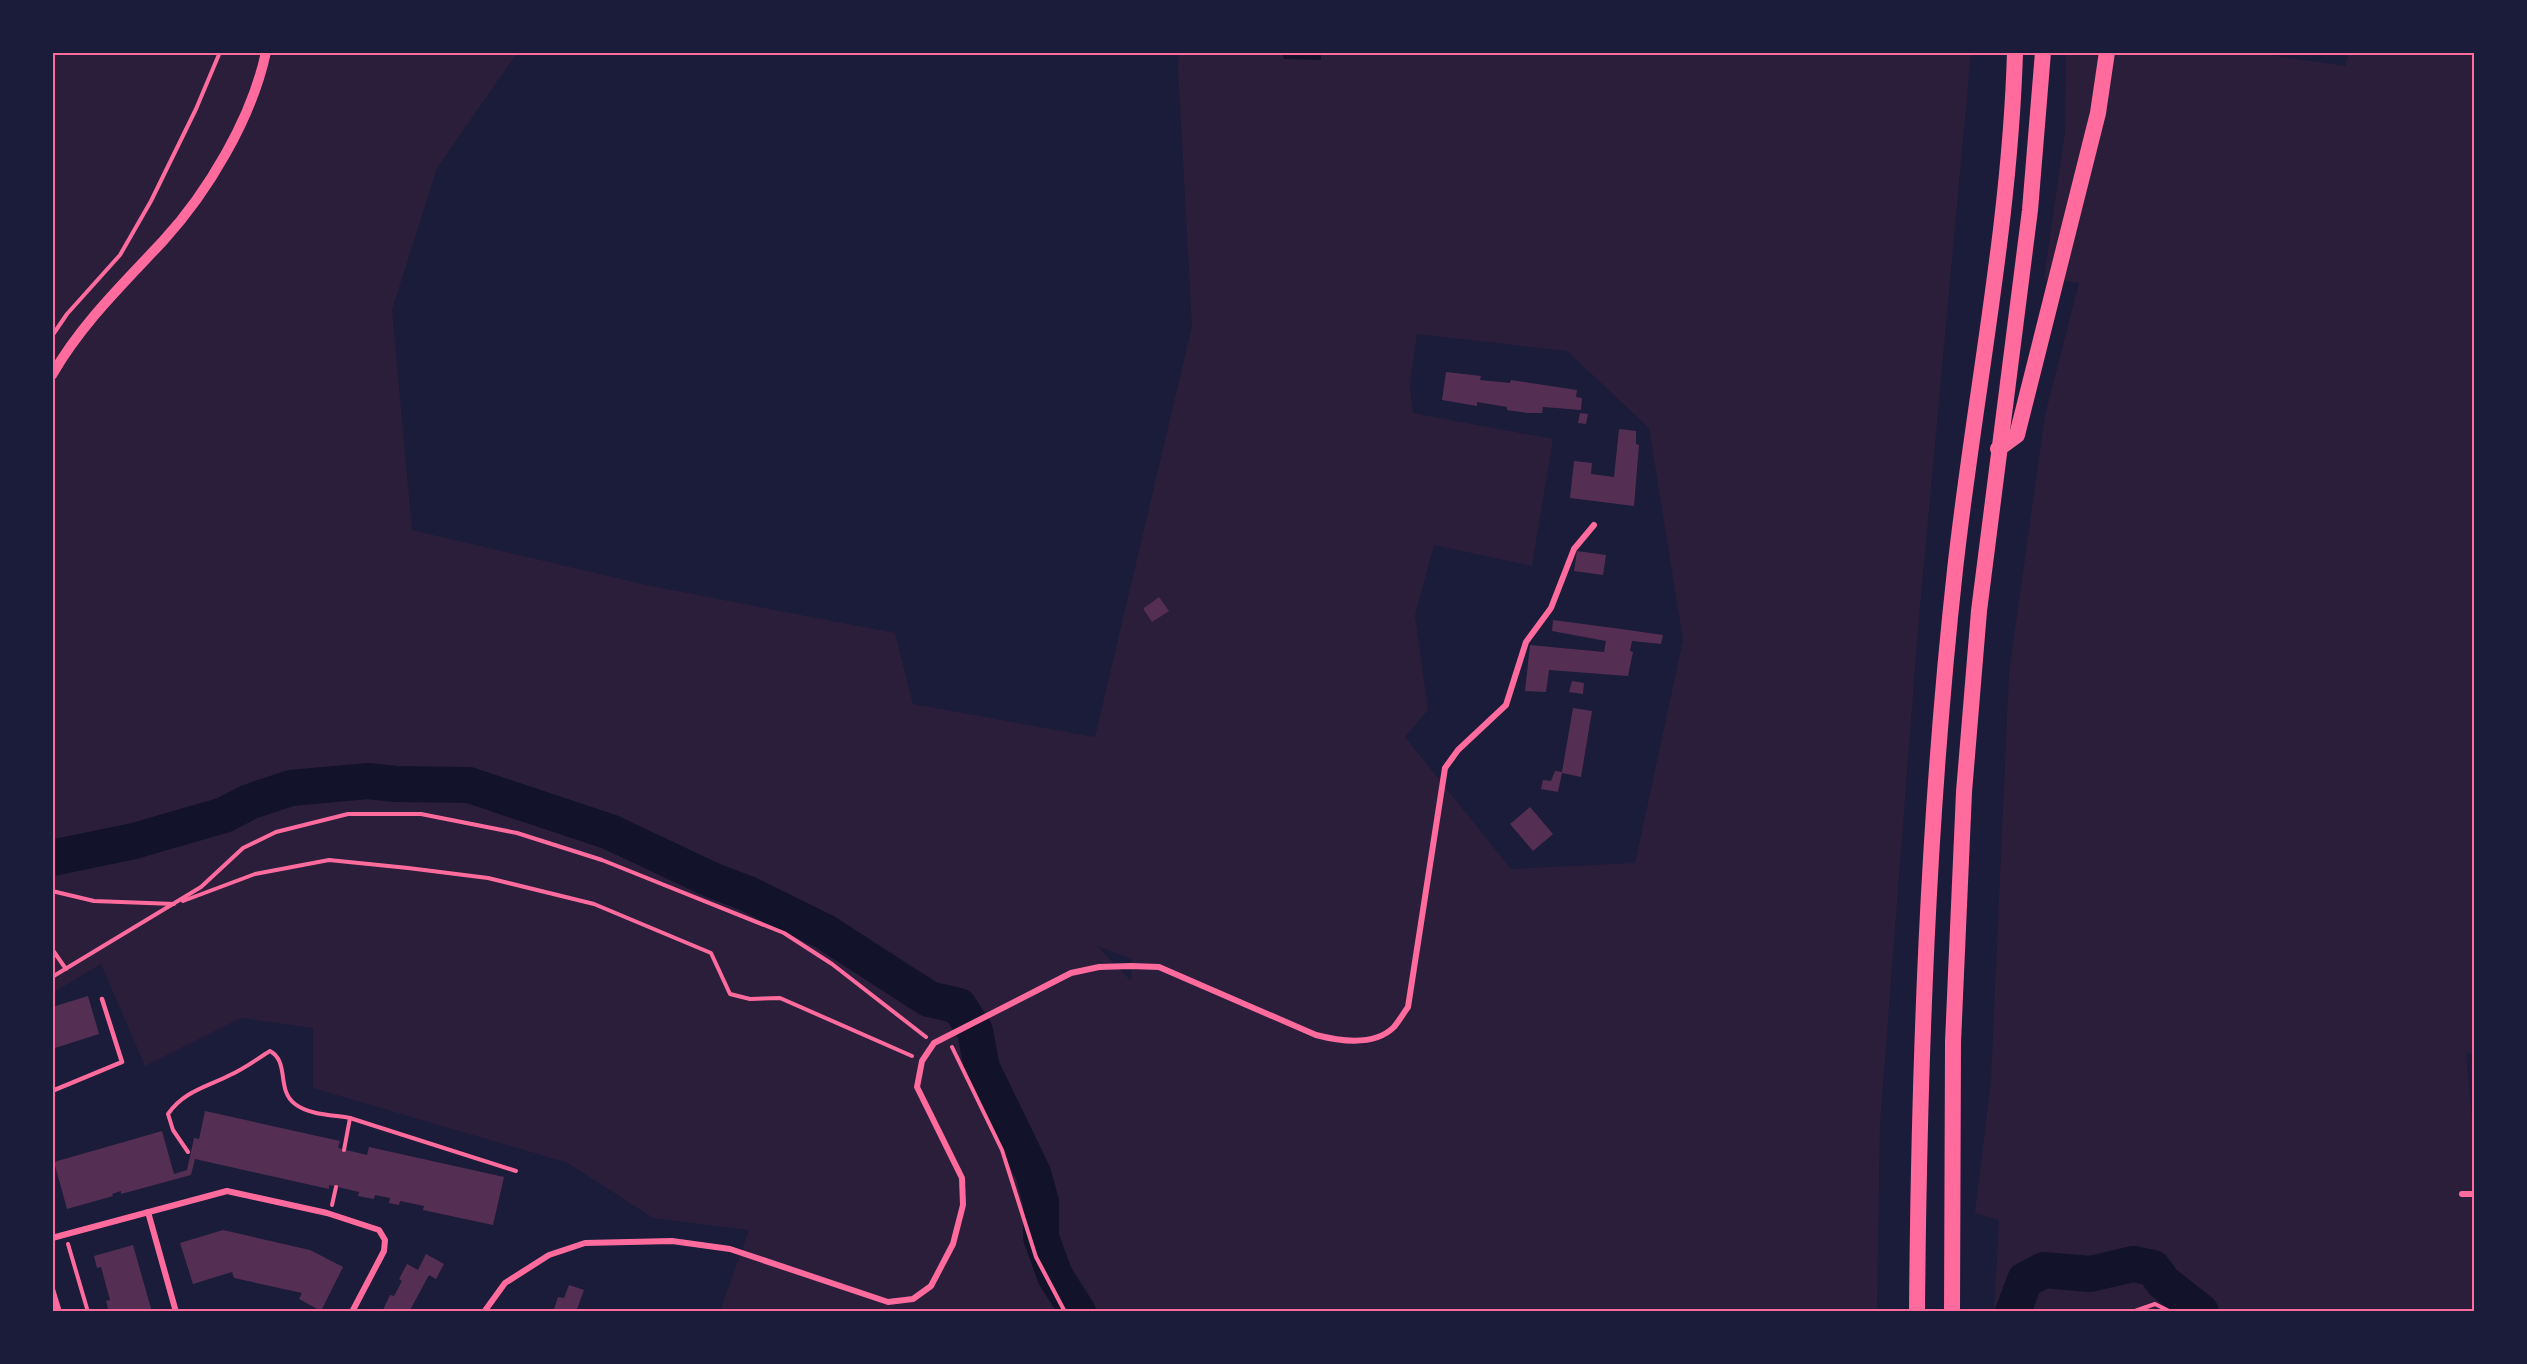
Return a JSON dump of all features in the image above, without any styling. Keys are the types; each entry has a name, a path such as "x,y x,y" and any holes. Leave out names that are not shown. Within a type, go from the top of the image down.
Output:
{"highway":[{"path":"1917,1311 1926,957 1944,681 1959,534 2007,166 2015,52"},
{"path":"1952,1311 1953,1042 1959,882 1973,676 1998,449 2030,210 2043,52"},
{"path":"1998,449 2017,435 2098,113 2107,52"}],"street":[{"path":"52,375 96,312 165,239 195,201 222,159 247,109 266,52"},
{"path":"484,1311 505,1283 549,1255 585,1243 672,1240 730,1249 888,1302 913,1299 931,1286 953,1244 963,1205 962,1178 917,1087 922,1061 934,1043 1071,973 1099,967 1159,967 1316,1035 1339,1041 1367,1040 1392,1029 1408,1007 1445,768 1458,750 1506,705 1526,642 1551,608 1574,549 1594,525"},
{"path":"52,1238 227,1191 327,1213 379,1230 386,1240 384,1251 352,1311"},
{"path":"2462,1194 2475,1194"},
{"path":"147,1212 176,1311"},
{"path":"52,1290 59,1311"}],"lane":[{"path":"52,1091 122,1062 102,999"}],"path":[{"path":"52,336 67,314 120,255 151,201 186,130 220,52"},
{"path":"52,977 175,904 201,887 243,848 276,832 348,814 421,814 517,833 602,860 774,928 832,964 934,1043"},
{"path":"52,891 94,901 175,904 255,874 329,860 488,878 594,904 700,948 711,953 730,994 750,999 780,998 922,1061"},
{"path":"52,949 66,969"},
{"path":"946,1036 1002,1150 1036,1257 1065,1311"},
{"path":"188,1152 173,1130 168,1113 177,1101 195,1089 208,1086 233,1074 270,1051 277,1055 281,1065 284,1089 295,1104 307,1110 351,1118 516,1171"},
{"path":"344,1150 351,1118"},
{"path":"66,1234 88,1311"},
{"path":"2132,1311 2156,1304 2171,1311"}],"shaded area":[{"path":"52,53 517,53 437,168 392,310 412,530 651,586 895,633 913,704 1095,737 1192,326 1179,53 1971,53 1918,629 1880,1125 1877,1311 720,1311 749,1230 653,1218 568,1163 313,1088 313,1028 241,1018 145,1066 101,964 53,993","holes":["1417,334 1567,351 1649,428 1683,640 1635,863 1511,869 1405,737 1428,710 1415,616 1434,545 1532,566 1553,439 1413,413 1410,384","1097,946 1132,959 1131,980 1130,980"]},
{"path":"1282,53 1321,53 1321,60 1284,59"},
{"path":"2066,53 2255,53 2345,66 2348,53 2474,53 2474,1053 2466,1054 2474,1140 2474,1311 1994,1311 1999,1220 1975,1213 1991,1080 2009,673 2045,415 2079,283 2044,278 2065,132"}],"building":[{"path":"1446,372 1481,376 1480,380 1510,383 1511,380 1577,390 1576,397 1582,398 1581,410 1543,407 1542,413 1528,413 1477,402 1477,406 1442,400"},
{"path":"1580,413 1588,414 1586,424 1578,423"},
{"path":"1619,429 1636,431 1636,444 1639,445 1634,506 1570,498 1574,461 1592,463 1591,474 1614,477"},
{"path":"1577,551 1606,555 1603,575 1574,571"},
{"path":"1159,597 1169,611 1152,622 1144,608"},
{"path":"1553,620 1663,635 1661,644 1632,641 1630,651 1633,652 1628,676 1549,670 1546,692 1525,691 1530,645 1604,652 1606,641 1552,631"},
{"path":"1572,681 1584,683 1583,694 1569,692"},
{"path":"1573,708 1592,711 1581,777 1562,773 1558,792 1541,789 1543,780 1551,781 1555,771 1562,772"},
{"path":"1530,807 1553,834 1533,851 1510,824"},
{"path":"88,996 99,1034 52,1049 52,1007"},
{"path":"205,1111 340,1141 338,1148 367,1155 369,1147 504,1177 493,1225 423,1210 424,1206 400,1201 399,1205 389,1203 390,1198 375,1195 374,1199 358,1196 359,1192 329,1185 329,1189 195,1159 191,1175 121,1194 121,1191 112,1194 113,1196 67,1209 54,1162 162,1131 174,1174 187,1170 194,1138 199,1139"},
{"path":"223,1230 310,1250 343,1267 321,1311 299,1299 302,1293 234,1278 232,1272 193,1284 180,1243"},
{"path":"133,1245 152,1312 109,1312 106,1301 110,1300 101,1267 97,1268 94,1256"},
{"path":"426,1254 444,1264 436,1279 429,1275 409,1312 382,1312 390,1295 394,1296 402,1281 399,1279 407,1264 418,1270"},
{"path":"569,1285 584,1290 576,1312 553,1312 558,1297 564,1298"}],"waterway":[{"path":"52,858 134,841 224,815 249,802 291,788 368,781 396,784 469,785 610,832 714,881 746,893 825,932 929,999 959,1006 975,1031 982,1068 1033,1173 1041,1202 1041,1237 1055,1276 1078,1312"},
{"path":"2013,1312 2025,1280 2044,1270 2090,1274 2133,1264 2153,1268 2163,1282 2201,1312"}]}
